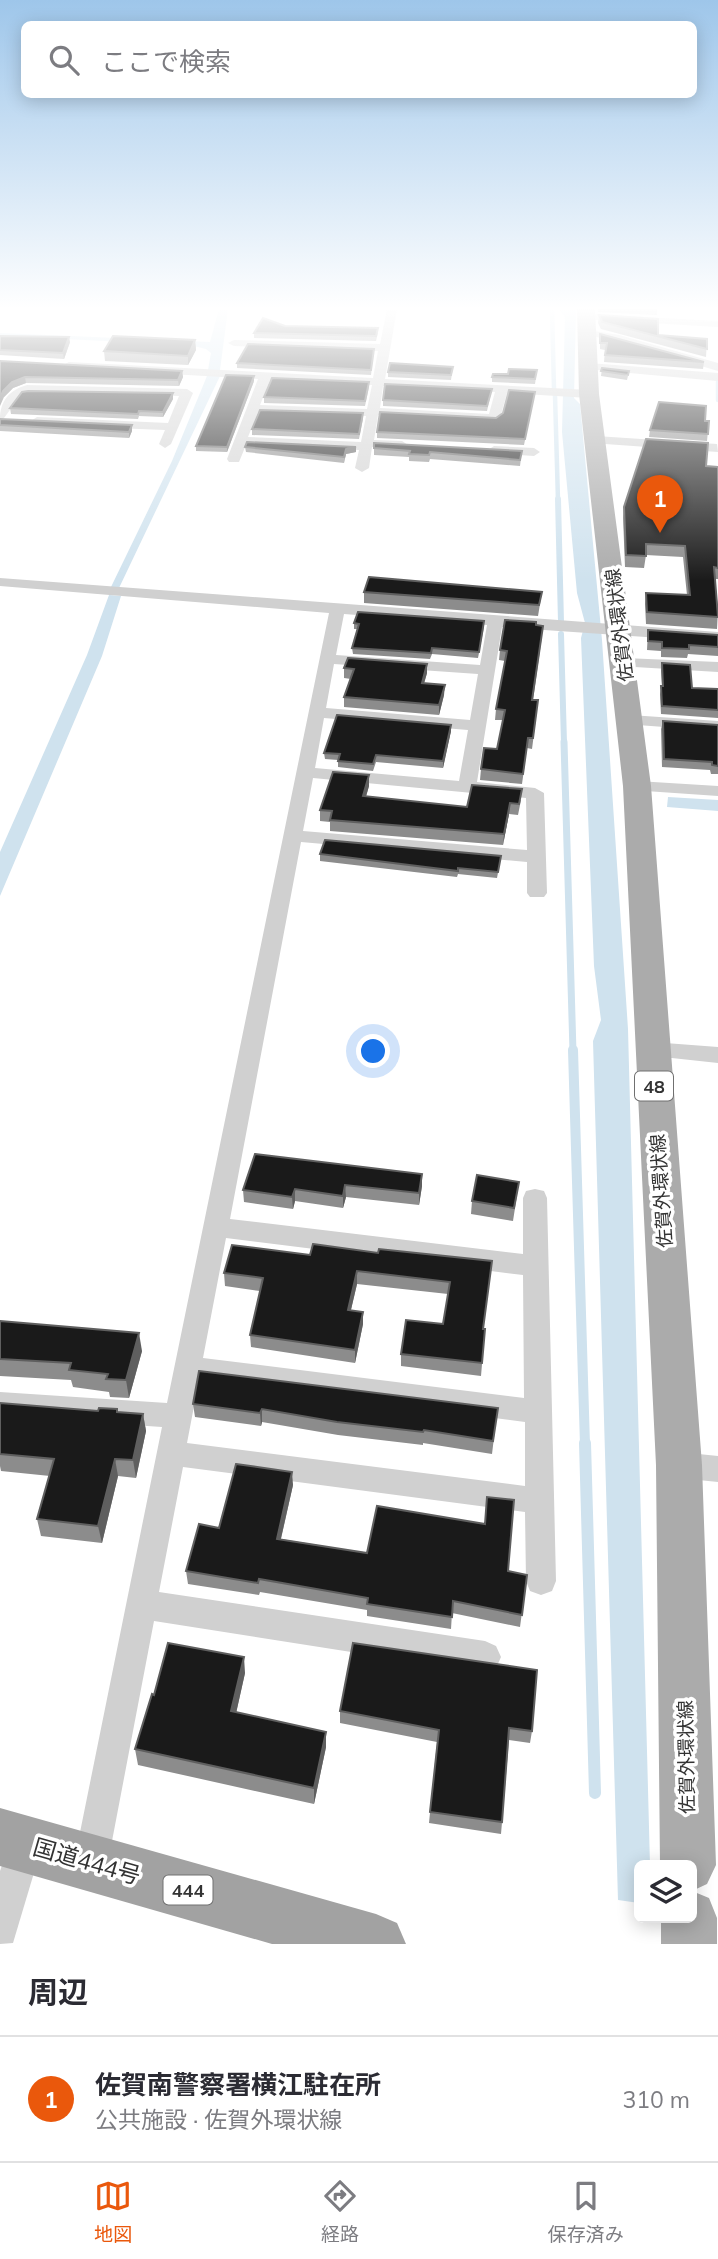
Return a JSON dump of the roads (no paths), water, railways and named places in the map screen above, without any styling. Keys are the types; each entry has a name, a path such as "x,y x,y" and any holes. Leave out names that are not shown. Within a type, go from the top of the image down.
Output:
{"highway":[{"name":"国道444号","path":"13,1840 376,1944"}],"main road":[{"name":"佐賀外環状線","path":"589,400 637,786 679,1465 688,1860"},
{"path":"689,1923 690,1944"}],"street":[{"path":"15,400 9,419 173,426"},
{"path":"165,444 184,400"},
{"path":"234,459 256,400"},
{"path":"362,468 376,400"},
{"path":"253,408 494,418 499,400"},
{"path":"596,440 717,448"},
{"path":"240,442 422,446"},
{"path":"478,449 533,446 534,471"},
{"path":"0,582 581,628 718,667"},
{"path":"91,1862 337,608"},
{"path":"467,787 495,622"},
{"path":"619,641 718,637"},
{"path":"327,659 487,670"},
{"path":"316,712 478,726"},
{"path":"630,720 718,726"},
{"path":"304,772 536,793 537,893"},
{"path":"637,786 718,791"},
{"path":"291,836 537,857"},
{"path":"652,1050 718,1055"},
{"path":"535,1198 541,1581"},
{"path":"215,1227 536,1266"},
{"path":"187,1367 538,1412"},
{"path":"0,1404 177,1416"},
{"path":"170,1453 540,1501"},
{"path":"679,1465 718,1469"},
{"path":"140,1604 485,1657"},
{"path":"0,1930 13,1840"}],"water":[{"path":"197,400 209,400 119,588 111,587 172,461"},
{"path":"563,400 576,400 580,404 602,640 628,1029 650,1860 634,1860 634,1902 618,1900 593,1041 601,1020 594,966 581,638 585,623 577,593 562,432"},
{"path":"109,595 121,596 102,656 0,896 0,852 87,655"},
{"path":"668,797 718,800 718,811 667,807"}],"waterway":[{"path":"555,400 558,501"},
{"path":"558,499 561,622"},
{"path":"561,634 564,743"},
{"path":"564,742 573,1052"},
{"path":"573,1050 585,1445"},
{"path":"585,1443 595,1793"}],"place":[{"name":"佐賀南警察署横江駐在所","path":"660,533"}]}
